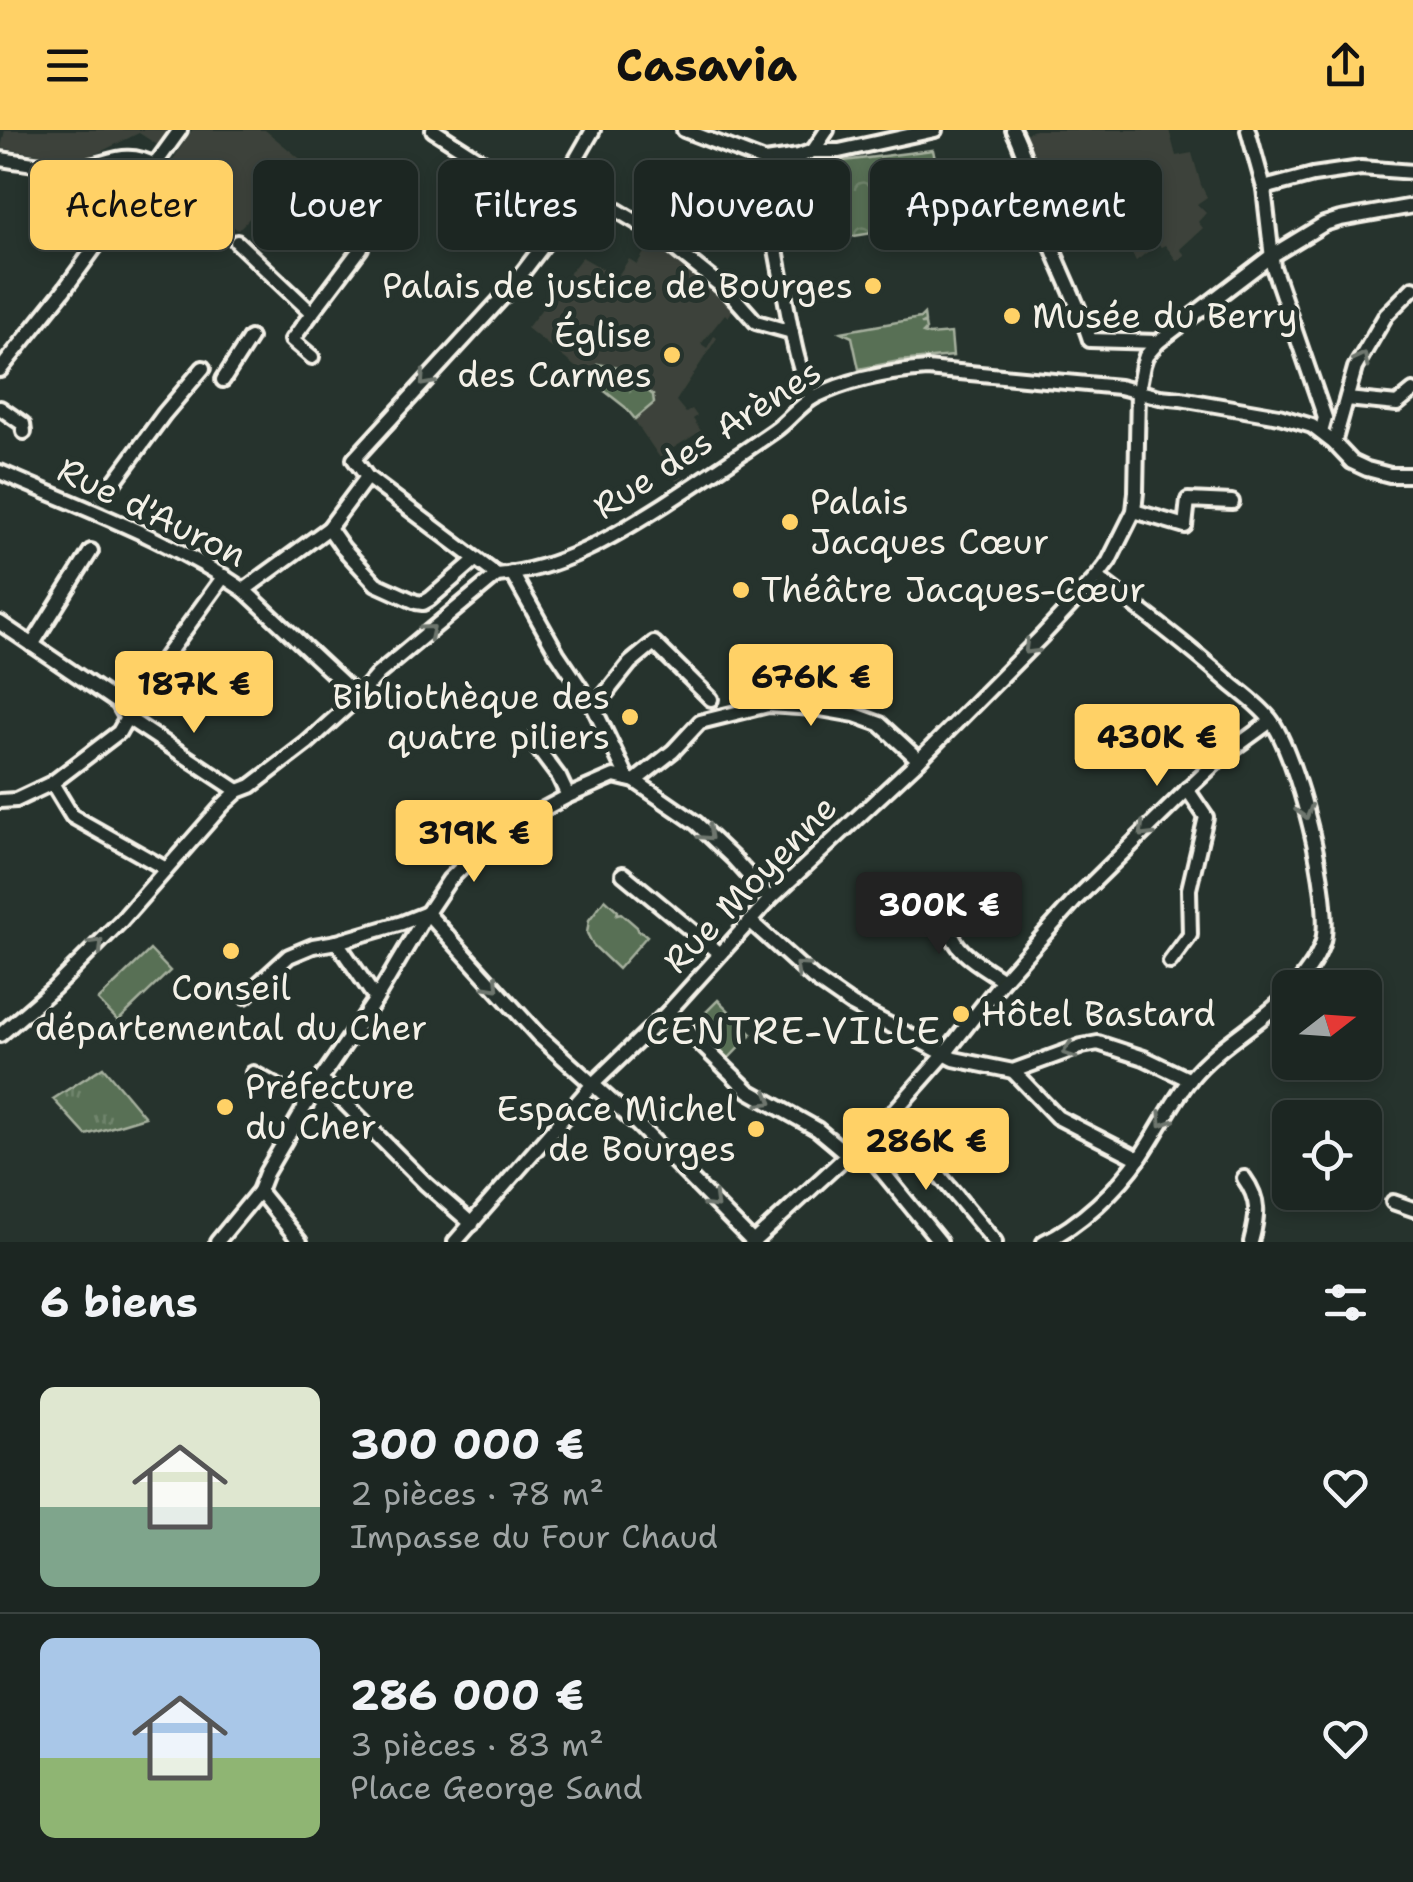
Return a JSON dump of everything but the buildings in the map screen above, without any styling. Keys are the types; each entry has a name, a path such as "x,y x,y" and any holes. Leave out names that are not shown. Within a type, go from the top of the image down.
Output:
{"street":[{"path":"160,160 180,130"},
{"path":"433,130 479,160"},
{"path":"576,160 593,130"},
{"path":"684,130 765,160 935,130"},
{"path":"813,152 826,130"},
{"path":"1013,130 1024,152 1043,222 1090,340 1158,342"},
{"path":"1248,130 1264,188 1273,267 1325,418 1321,432 1366,470 1413,475"},
{"path":"109,160 123,156 143,160"},
{"path":"0,158 30,162"},
{"path":"1264,188 1361,168 1413,172"},
{"path":"1232,502 1188,500 1185,526 1134,511 1142,365 1158,342 1272,256 1324,224 1413,206"},
{"path":"614,208 655,233 717,283 756,322 792,332"},
{"path":"237,242 312,313"},
{"path":"0,370 94,250"},
{"path":"312,357 292,340 359,250"},
{"path":"0,1035 88,955 238,792 306,743 378,674 497,574 367,477 354,459 510,288 539,250"},
{"path":"778,250 792,332 812,398"},
{"path":"1334,443 1355,368 1386,315 1413,288"},
{"path":"223,380 250,338"},
{"path":"110,486 203,368"},
{"name":"Rue des Arènes","path":"497,574 512,574 583,552 616,535 783,425 812,398 854,381 896,372 927,369 1138,390 1279,416 1321,432"},
{"path":"1348,399 1397,404 1413,391"},
{"path":"0,408 23,424 24,432"},
{"name":"Rue d'Auron","path":"0,472 96,508 224,576 244,590 358,697"},
{"path":"244,590 329,528 367,477"},
{"name":"Rue Moyenne","path":"455,1242 594,1084 668,1012 770,899 918,760 1097,577 1134,511"},
{"path":"329,528 376,584 416,602 430,600 476,560"},
{"path":"32,645 91,551"},
{"path":"512,574 557,654 594,708 632,780"},
{"path":"0,802 16,800 52,782 119,732 148,681 224,576"},
{"path":"1097,577 1198,654 1271,721 1287,753 1320,868 1326,916 1322,942 1309,970"},
{"path":"0,623 118,702 126,717 238,792"},
{"path":"594,708 630,664 654,643 711,699"},
{"path":"632,780 674,751 700,722 768,705 815,708 880,724 918,760"},
{"path":"427,914 538,1035 638,1125 753,1242 890,1116 1077,898 1223,756 1271,721"},
{"path":"539,734 532,741 559,776 568,796"},
{"path":"217,1242 258,1192 321,1079 449,880 495,835 614,776 632,780 696,823 770,899"},
{"path":"52,782 72,816 166,869"},
{"path":"1170,962 1190,935 1189,889 1206,817 1187,789"},
{"path":"623,874 719,953"},
{"path":"245,996 289,956 427,914"},
{"path":"961,914 950,926 951,938 960,950 1003,980"},
{"path":"750,921 826,988 944,1055 1013,1071 1098,1044 1144,1058 1190,1080"},
{"path":"337,942 376,999"},
{"path":"1044,1242 1107,1196 1140,1159 1190,1080 1220,1048 1232,1043 1272,1009"},
{"path":"668,1012 750,1090 817,1129 846,1154"},
{"path":"1013,1071 1058,1117 1140,1159"},
{"path":"253,1073 307,1104"},
{"path":"321,1079 426,1184 472,1224"},
{"path":"890,1116 995,1242"},
{"path":"860,1144 940,1242"},
{"path":"1244,1178 1256,1201 1250,1242"},
{"path":"258,1192 300,1242"},
{"path":"1393,1202 1413,1209"}],"shaded area":[{"path":"5,130 169,130 159,146 139,133 78,160 1,148"},
{"path":"192,130 265,130 302,160 253,160 253,215 238,230 233,226 233,160 173,160"},
{"path":"1035,130 1169,130 1176,156 1192,153 1207,197 1197,204 1206,213 1198,222 1203,228 1180,249 1185,255 1177,261 1165,245 1162,246 1162,160 1031,160 1024,134"},
{"path":"646,250 665,250 735,307 701,344 707,348 714,336 717,338 676,401 686,413 692,409 701,431 667,452 683,478 676,481 625,407 527,328 582,257 617,277 629,259 637,264"},
{"path":"1130,250 1150,250 1136,261"}],"green space":[{"path":"933,150 935,160 870,160 870,233 850,237 850,160"},
{"path":"924,314 923,333 951,333 953,356 859,369 852,337 841,332 920,318"},
{"path":"598,364 618,368 653,395 654,403 635,419 588,378"},
{"path":"605,899 617,914 621,913 647,936 618,969 593,945 587,933 589,920"},
{"path":"150,950 170,971 118,1021 98,1000"},
{"path":"718,1000 752,1034 726,1061 692,1026"},
{"path":"103,1067 145,1117 86,1135 53,1099"}],"tunnel":[{"path":"99,503 111,486"}],"place":[{"name":"Palais de justice de Bourges","path":"873,286"},
{"name":"Musée du Berry","path":"1012,316"},
{"name":"Église des Carmes","path":"672,355"},
{"name":"Palais Jacques Cœur","path":"790,522"},
{"name":"Théâtre Jacques-Cœur","path":"741,590"},
{"name":"Bibliothèque des quatre piliers","path":"630,717"},
{"name":"Conseil départemental du Cher","path":"231,951"},
{"name":"Hôtel Bastard","path":"961,1014"},
{"name":"Préfecture du Cher","path":"225,1107"},
{"name":"Espace Michel de Bourges","path":"756,1129"}],"district":[{"name":"CENTRE-VILLE","path":"794,1031"}]}
